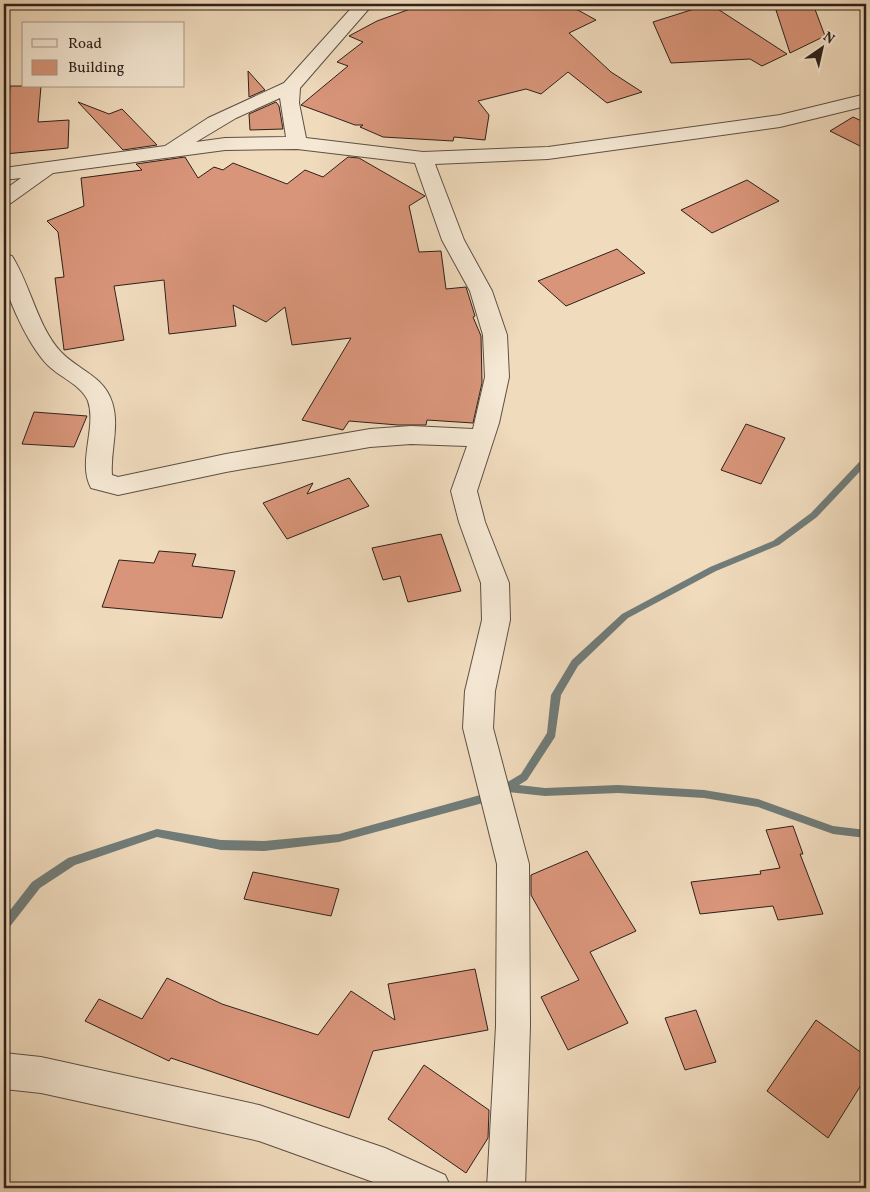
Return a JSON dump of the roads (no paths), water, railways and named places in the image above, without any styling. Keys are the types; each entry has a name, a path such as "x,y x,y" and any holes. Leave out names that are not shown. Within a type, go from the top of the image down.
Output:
{"street":[{"path":"170,152 206,125 237,109 292,87 364,4"},
{"path":"292,87 289,103 297,143"},
{"path":"4,174 45,170 225,144 297,143 424,158 558,151 780,120 823,112 866,100"},
{"path":"424,158 453,240 481,291 495,335 497,377 487,423 464,491 472,522 495,583 496,620 480,691 478,728 513,864 513,1026 506,1188"},
{"path":"4,199 45,170"},
{"path":"4,261 39,335 54,357 81,377 99,399 105,422 98,466 100,481 118,486 226,463 370,438 411,435 481,438"},
{"path":"4,1071 41,1074 259,1122 385,1167 432,1188"}],"waterway":[{"path":"4,926 36,885 72,861 157,833 221,845 264,846 339,838 494,796 524,777 552,734 556,695 575,663 625,616 713,569 776,543 814,515 866,460"},
{"path":"507,788 545,792 618,789 704,794 758,803 833,830 866,834"}]}
